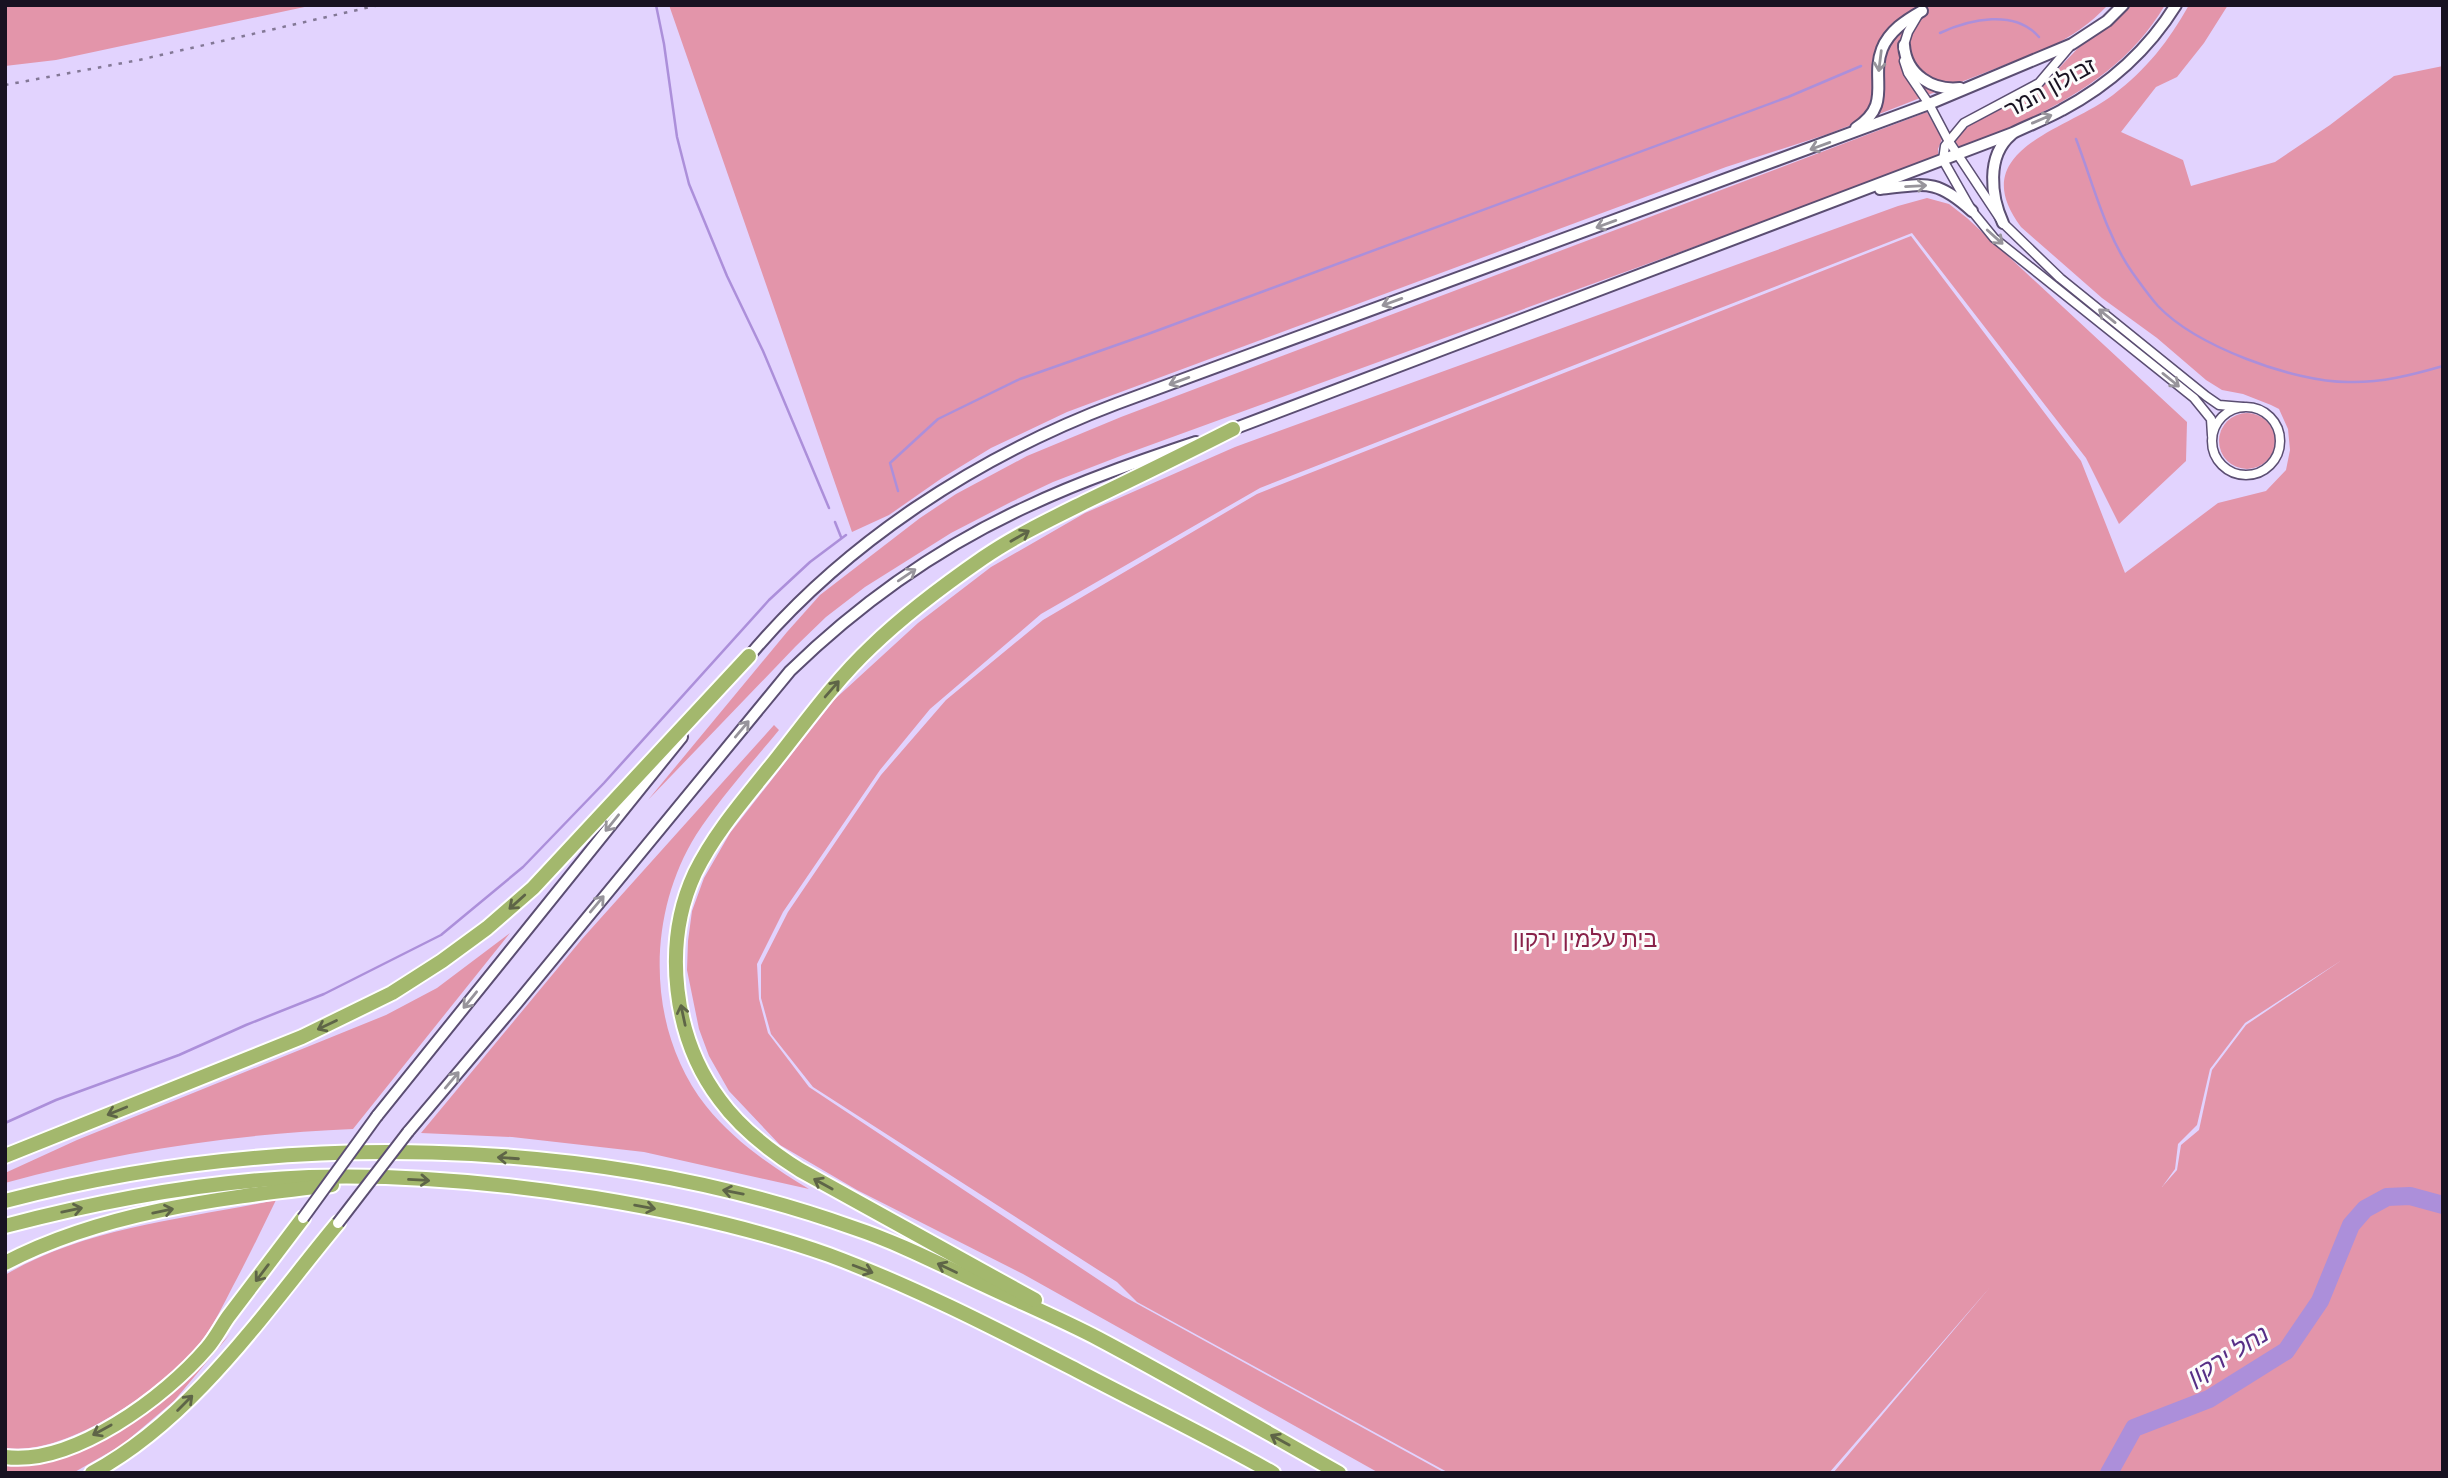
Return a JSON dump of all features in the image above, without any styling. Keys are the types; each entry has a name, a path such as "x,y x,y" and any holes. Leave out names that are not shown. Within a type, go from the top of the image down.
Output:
{"highway":[{"path":"1233,429 1001,546 935,593 869,649 826,696 714,839 694,875 679,925 677,974 684,1025 695,1056 710,1085 725,1107 770,1150 800,1170 1025,1294 1096,1337 1339,1473"},
{"path":"5,1156 302,1037 392,993 442,961 487,928 533,888 749,656"},
{"path":"5,1201 142,1171 213,1161 310,1153 402,1153 595,1166 747,1195 858,1229 1096,1337"},
{"path":"5,1226 107,1202 216,1185 310,1177 388,1178 516,1187 617,1202 713,1221 829,1255 937,1300 1273,1473"},
{"path":"5,1263 64,1237 158,1212 274,1192 388,1178"},
{"path":"5,1457 35,1456 71,1446 130,1414 160,1392 209,1347 303,1218"},
{"path":"92,1473 129,1452 200,1389 338,1223"}],"main road":[{"name":"זבולון המר","path":"303,1218 377,1116 749,656 792,610 864,547 951,484 1032,440 1106,408 1977,85 2072,44 2107,21 2123,5"},
{"name":"זבולון המר","path":"1853,194 2013,133 2060,111 2104,84 2141,51 2176,5"},
{"path":"1841,137 1865,122 1875,108 1880,88 1880,58 1886,41 1902,23 1922,11"},
{"path":"1904,45 1914,71 1928,83 1951,89 1977,85"},
{"path":"2003,223 1995,202 1994,173 2000,147 2013,133"},
{"path":"338,1223 408,1132 790,671 829,635 915,569 1024,507 1853,194 1923,184 1935,186 1954,195 1972,211"}],"street":[{"path":"1922,11 1910,26 1904,45 1905,66 1929,104 1948,140 1957,155 2003,223 2060,278 2206,396 2219,405 2254,407 2272,418 2281,438 2280,449 2272,464 2260,472 2249,475 2228,470 2214,454 2211,419 2194,398 1994,238 1972,211 1943,160 1943,151 1948,140 1956,130 1973,117 2039,83 2072,44"},
{"path":"2212,435 2226,413 2243,407"}],"green space":[{"path":"5,5 314,5 56,60 5,66"},
{"path":"669,5 2108,5 2080,29 2048,48 1828,134 1726,167 1067,412 991,448 889,515 852,532"},
{"path":"2131,5 2165,5 2147,32 2101,76 2048,109 1960,150 1953,141 1976,119 2044,84 2079,47 2114,23"},
{"name":"בית עלמין ירקון","path":"2189,5 2228,5 2204,43 2177,77 2156,87 2121,132 2183,160 2191,186 2275,162 2330,125 2394,76 2443,66 2443,1473 1833,1473 1991,1286 1829,1473 1449,1473 1137,1302 1117,1282 813,1087 771,1034 761,998 761,965 788,912 881,775 946,700 1043,620 1257,494 1911,236 2081,461 2125,573 2218,503 2266,491 2286,470 2290,450 2288,429 2279,409 2243,394 2222,390 2206,380 2157,338 2102,298 2021,227 2006,201 2004,179 2012,161 2028,145 2093,108 2125,85 2156,54","holes":["2342,960 2246,1025 2212,1070 2199,1130 2181,1145 2177,1170 2162,1187 2175,1169 2178,1144 2197,1125 2210,1069 2245,1023"]},
{"path":"1927,112 1942,139 1938,158 1123,455 1053,482 951,533 865,587 826,617 648,800 820,595 920,518 956,494 1027,456 1121,417"},
{"path":"1927,198 1949,204 1967,218 2187,422 2186,461 2119,524 2086,458 1912,233 1260,488 1041,614 930,709 880,770 783,912 757,964 759,999 768,1033 809,1087 1123,1296 1445,1473 1379,1473 1023,1274 857,1190 780,1145 729,1091 709,1056 699,1029 687,970 692,911 704,878 730,833 835,699 918,623 991,567 1085,513 1235,447 1898,206"},
{"path":"2247,413 2258,415 2267,421 2273,430 2273,452 2267,461 2258,467 2247,469 2236,467 2227,461 2221,452 2219,441 2221,430 2227,421 2236,415"},
{"path":"774,725 779,730 705,821 680,866 668,900 661,936 660,972 663,1008 672,1043 686,1076 706,1106 754,1152 809,1189 644,1152 512,1137 421,1133 582,939"},
{"path":"510,933 353,1129 265,1135 178,1146 91,1162 5,1183 5,1173 77,1140 386,1015 437,988"},
{"path":"276,1200 214,1322 201,1342 184,1360 139,1398 85,1431 57,1442 30,1448 5,1448 5,1275 36,1259 103,1235"},
{"path":"231,1333 174,1401 122,1445 73,1473 5,1473 5,1465 38,1463 101,1441 158,1402"}],"waterway":[{"path":"656,5 677,137 689,184 829,508"},
{"path":"1940,33 1965,24 1992,19 2018,23 2039,37"},
{"path":"898,491 890,463 938,419 1020,379 1788,97 1861,66"},
{"path":"2076,139 2114,241 2132,272 2158,306 2196,335 2247,359 2300,376 2326,380 2384,380 2443,366"},
{"path":"835,522 841,537"},
{"path":"5,1123 56,1100 179,1055 324,994 441,935 523,867 604,783 769,600 810,562 846,535"},
{"name":"נחל ירקון","path":"2109,1473 2134,1428 2209,1399 2286,1351 2320,1301 2351,1225 2365,1209 2387,1197 2410,1196 2443,1205"}],"railway":[{"path":"5,85 139,60 379,5"}]}
